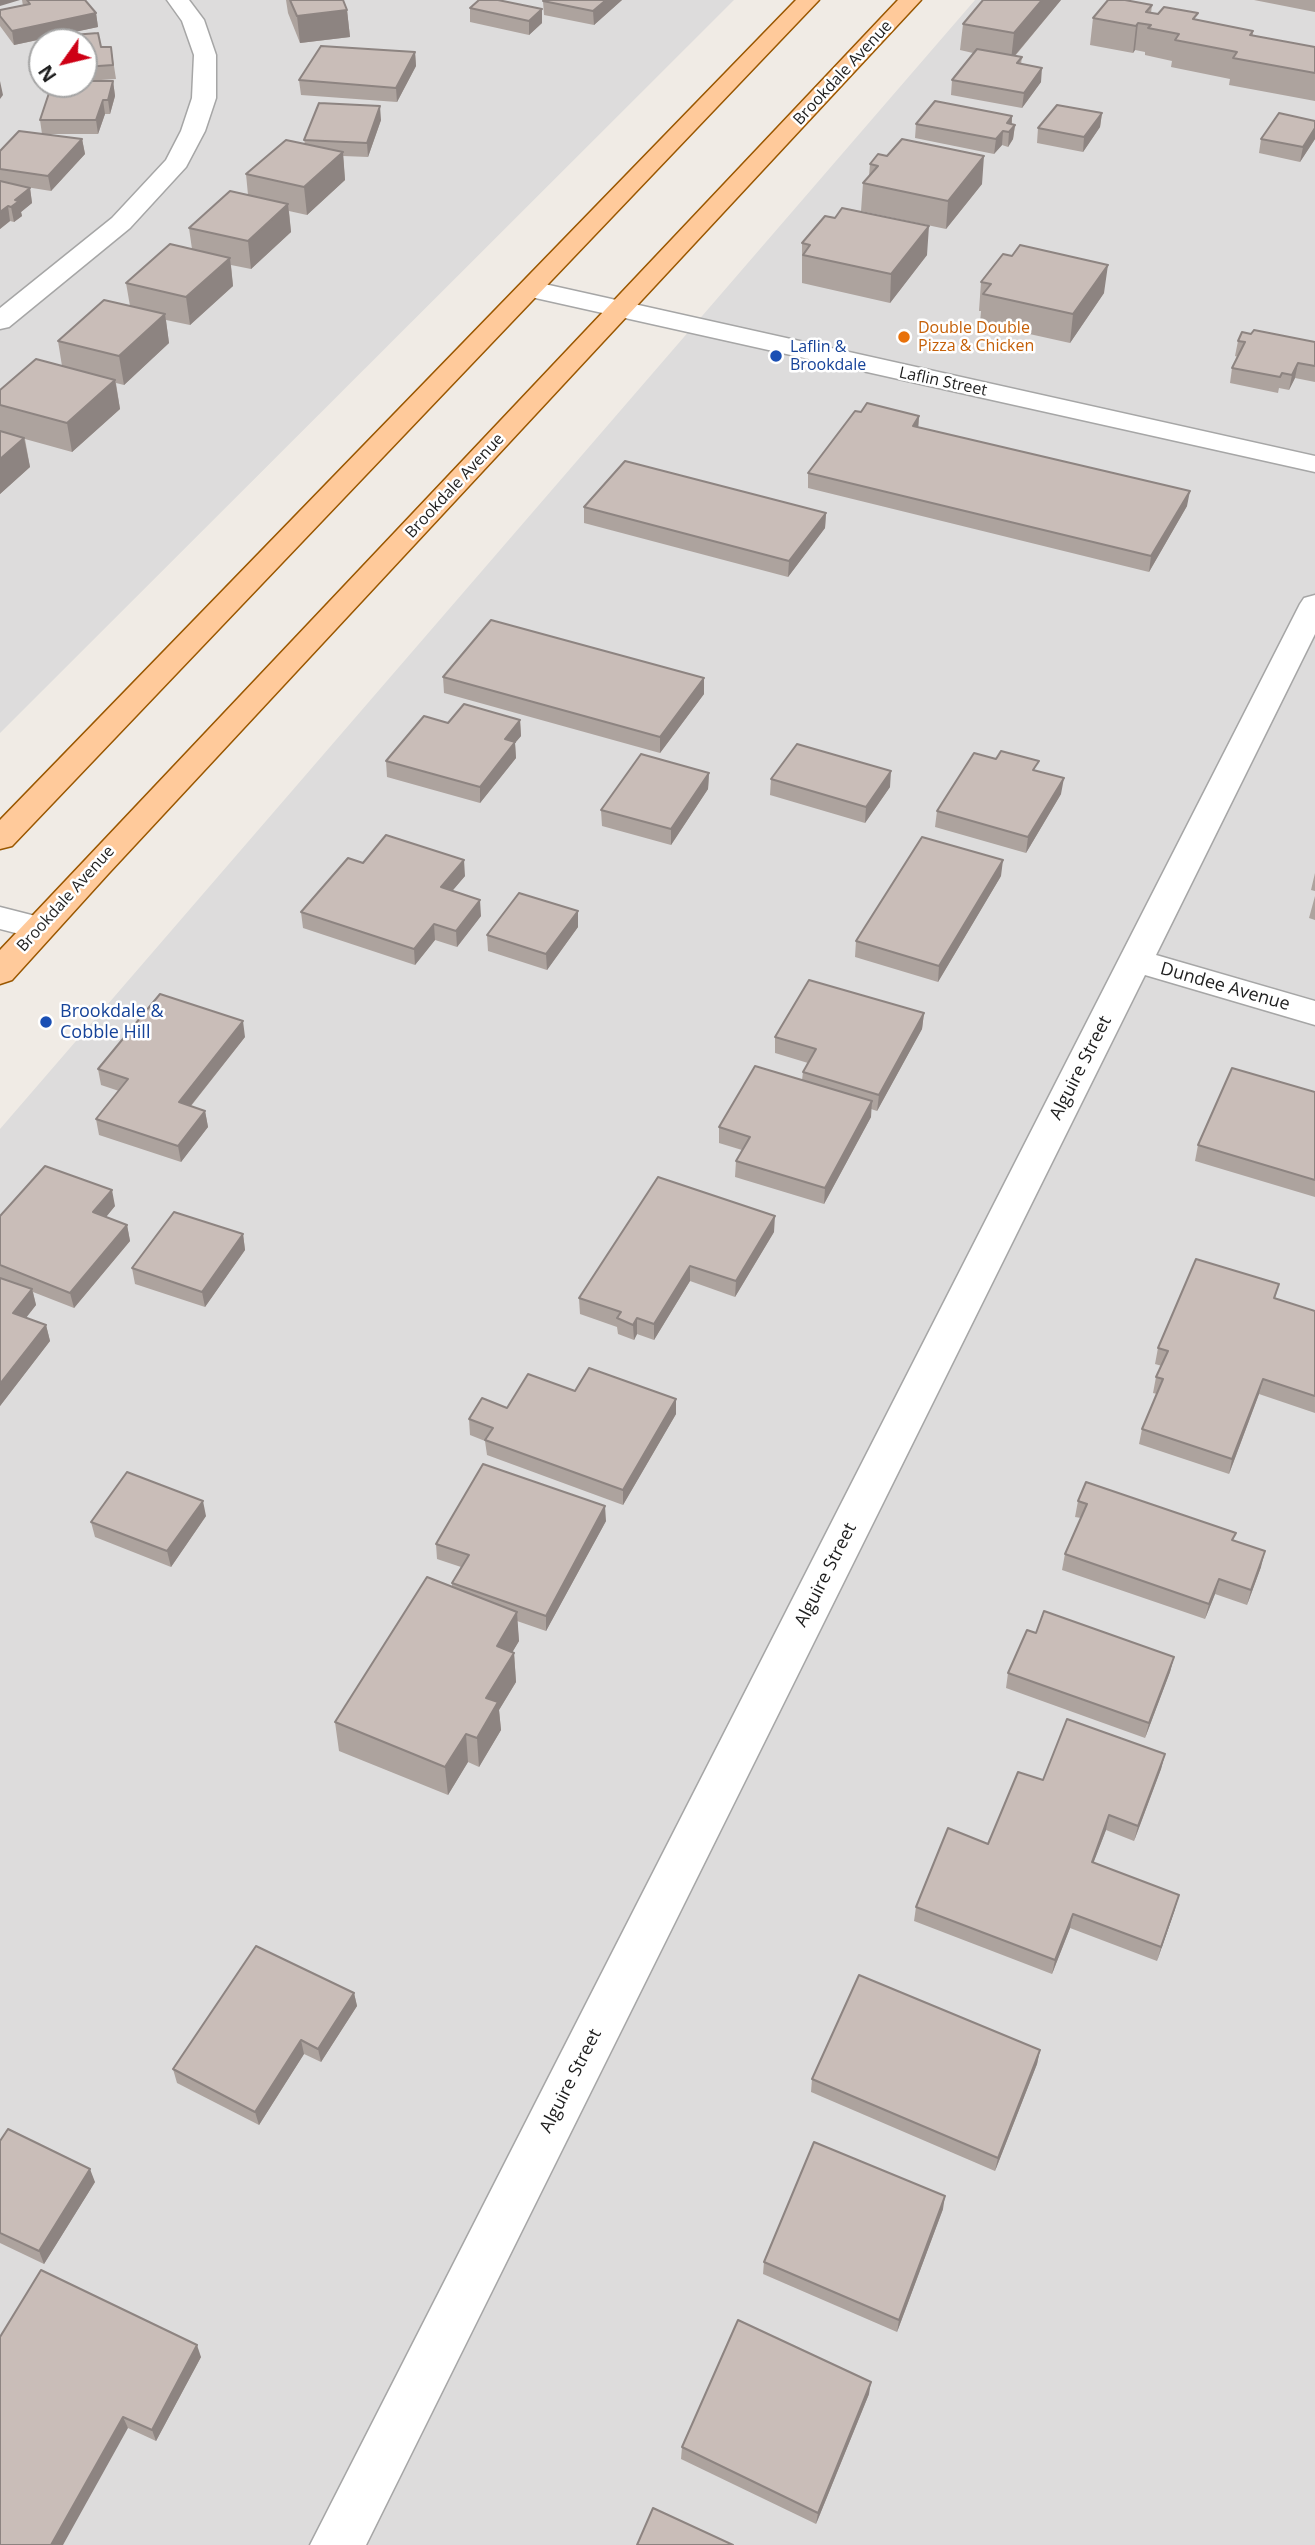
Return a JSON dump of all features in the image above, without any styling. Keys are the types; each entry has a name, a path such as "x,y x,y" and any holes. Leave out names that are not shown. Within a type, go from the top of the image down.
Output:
{"main road":[{"path":"0,839 808,0"},
{"name":"Brookdale Avenue","path":"0,972 910,0"}],"street":[{"path":"0,321 129,215 177,162 194,131 203,102 205,55 193,20 178,0"},
{"name":"Laflin Street","path":"531,289 1315,464"},
{"name":"Alguire Street","path":"337,2545 1315,604"},
{"path":"0,918 39,928"},
{"name":"Dundee Avenue","path":"1136,961 1315,1013"}],"shaded area":[{"path":"0,0 734,0 0,733"},
{"path":"975,0 1315,0 1315,2545 0,2545 0,1129"}],"building":[{"path":"27,0 85,0 96,13 12,31 0,16 0,10 30,4"},
{"path":"290,0 343,0 347,10 297,16"},
{"path":"479,0 498,0 542,9 529,21 470,8"},
{"path":"606,0 593,11 543,1"},
{"path":"983,0 1042,0 1014,33 963,24"},
{"path":"1108,0 1152,5 1146,12 1158,14 1164,7 1198,13 1193,19 1253,31 1250,35 1315,47 1315,73 1233,58 1237,52 1175,40 1179,34 1148,28 1151,25 1138,23 1136,26 1093,18"},
{"path":"98,33 101,47 111,47 113,65 98,66"},
{"path":"321,46 415,52 396,88 299,80"},
{"path":"977,49 1022,57 1017,63 1042,68 1024,93 952,80"},
{"path":"98,81 113,81 108,100 103,100 96,120 40,120 47,98 98,98"},
{"path":"935,101 1012,116 1007,123 1015,125 1009,132 1003,131 996,139 916,124"},
{"path":"319,103 380,106 367,143 304,140"},
{"path":"1057,105 1102,113 1084,137 1038,128"},
{"path":"1279,113 1315,121 1315,128 1303,147 1261,139"},
{"path":"19,131 82,139 48,176 0,169 0,151"},
{"path":"902,139 984,156 948,201 863,183 878,166 870,164 878,154 887,156"},
{"path":"286,140 343,152 304,187 246,174"},
{"path":"0,181 30,188 15,200 19,201 0,212"},
{"path":"230,191 288,204 248,241 189,228"},
{"path":"842,208 929,226 891,274 803,255 810,245 802,243 825,216 835,218"},
{"path":"170,244 230,258 186,297 126,283"},
{"path":"1020,245 1108,265 1073,314 983,294 991,284 981,282 1003,254 1012,256"},
{"path":"104,300 165,314 119,356 58,341"},
{"path":"1254,330 1315,342 1315,366 1298,363 1292,375 1282,373 1280,377 1232,368 1245,342 1238,341 1242,332 1251,334"},
{"path":"36,359 115,380 67,423 0,405 0,390"},
{"path":"867,403 919,416 913,426 1190,491 1151,556 808,473 855,411 861,412"},
{"path":"0,431 24,438 0,459"},
{"path":"625,461 826,513 789,561 584,507"},
{"path":"491,620 704,678 660,737 443,677"},
{"path":"464,704 520,720 505,739 515,742 480,787 386,761 424,716 448,723"},
{"path":"797,744 891,771 866,807 771,779"},
{"path":"1001,751 1039,761 1033,770 1064,778 1028,837 937,811 974,753 996,759"},
{"path":"641,754 709,773 671,829 601,810"},
{"path":"386,835 464,860 441,887 480,900 456,931 434,924 414,949 301,912 348,858 363,863"},
{"path":"922,837 1003,860 939,966 856,941"},
{"path":"519,893 578,911 546,954 487,935"},
{"path":"809,980 924,1013 879,1095 803,1072 816,1049 775,1037"},
{"path":"160,994 243,1021 179,1102 205,1111 178,1146 96,1119 128,1079 98,1069"},
{"path":"755,1066 872,1101 825,1188 736,1161 750,1137 719,1127"},
{"path":"1232,1068 1315,1092 1315,1180 1198,1145"},
{"path":"45,1166 112,1190 93,1212 127,1225 70,1293 0,1265 0,1216"},
{"path":"658,1177 775,1216 736,1281 690,1266 654,1324 637,1318 633,1325 617,1318 621,1312 579,1298"},
{"path":"174,1212 243,1234 202,1292 132,1268"},
{"path":"1196,1259 1279,1284 1274,1298 1315,1311 1315,1396 1263,1379 1232,1459 1142,1429 1163,1379 1156,1377 1168,1351 1158,1348"},
{"path":"0,1278 32,1289 13,1313 46,1325 0,1384"},
{"path":"589,1368 676,1399 623,1490 485,1440 493,1428 469,1419 482,1398 507,1408 528,1374 575,1391"},
{"path":"483,1464 605,1506 546,1616 452,1583 469,1555 436,1544"},
{"path":"127,1472 203,1501 167,1551 91,1522"},
{"path":"1086,1482 1236,1533 1232,1540 1265,1551 1251,1590 1219,1579 1209,1604 1065,1554 1087,1504 1078,1501"},
{"path":"427,1577 517,1612 497,1646 514,1653 486,1698 498,1702 477,1738 466,1734 445,1767 335,1722"},
{"path":"1044,1611 1174,1657 1149,1723 1008,1673 1027,1630 1036,1633"},
{"path":"1067,1719 1165,1754 1138,1826 1109,1815 1092,1862 1179,1895 1161,1947 1073,1914 1055,1960 916,1907 948,1828 988,1844 1018,1772 1043,1780"},
{"path":"256,1946 354,1993 318,2049 301,2040 255,2112 173,2069"},
{"path":"859,1975 1040,2050 998,2158 812,2079"},
{"path":"8,2129 90,2169 39,2251 0,2233 0,2141"},
{"path":"814,2142 945,2196 899,2320 764,2262"},
{"path":"41,2270 197,2345 152,2430 123,2417 51,2545 0,2545 0,2337"},
{"path":"738,2320 871,2382 818,2513 682,2447"},
{"path":"653,2508 733,2545 637,2545"}],"place":[{"name":"Double Double Pizza & Chicken","path":"904,337"},
{"name":"Laflin & Brookdale","path":"776,356"},
{"name":"Brookdale & Cobble Hill","path":"46,1022"}]}
